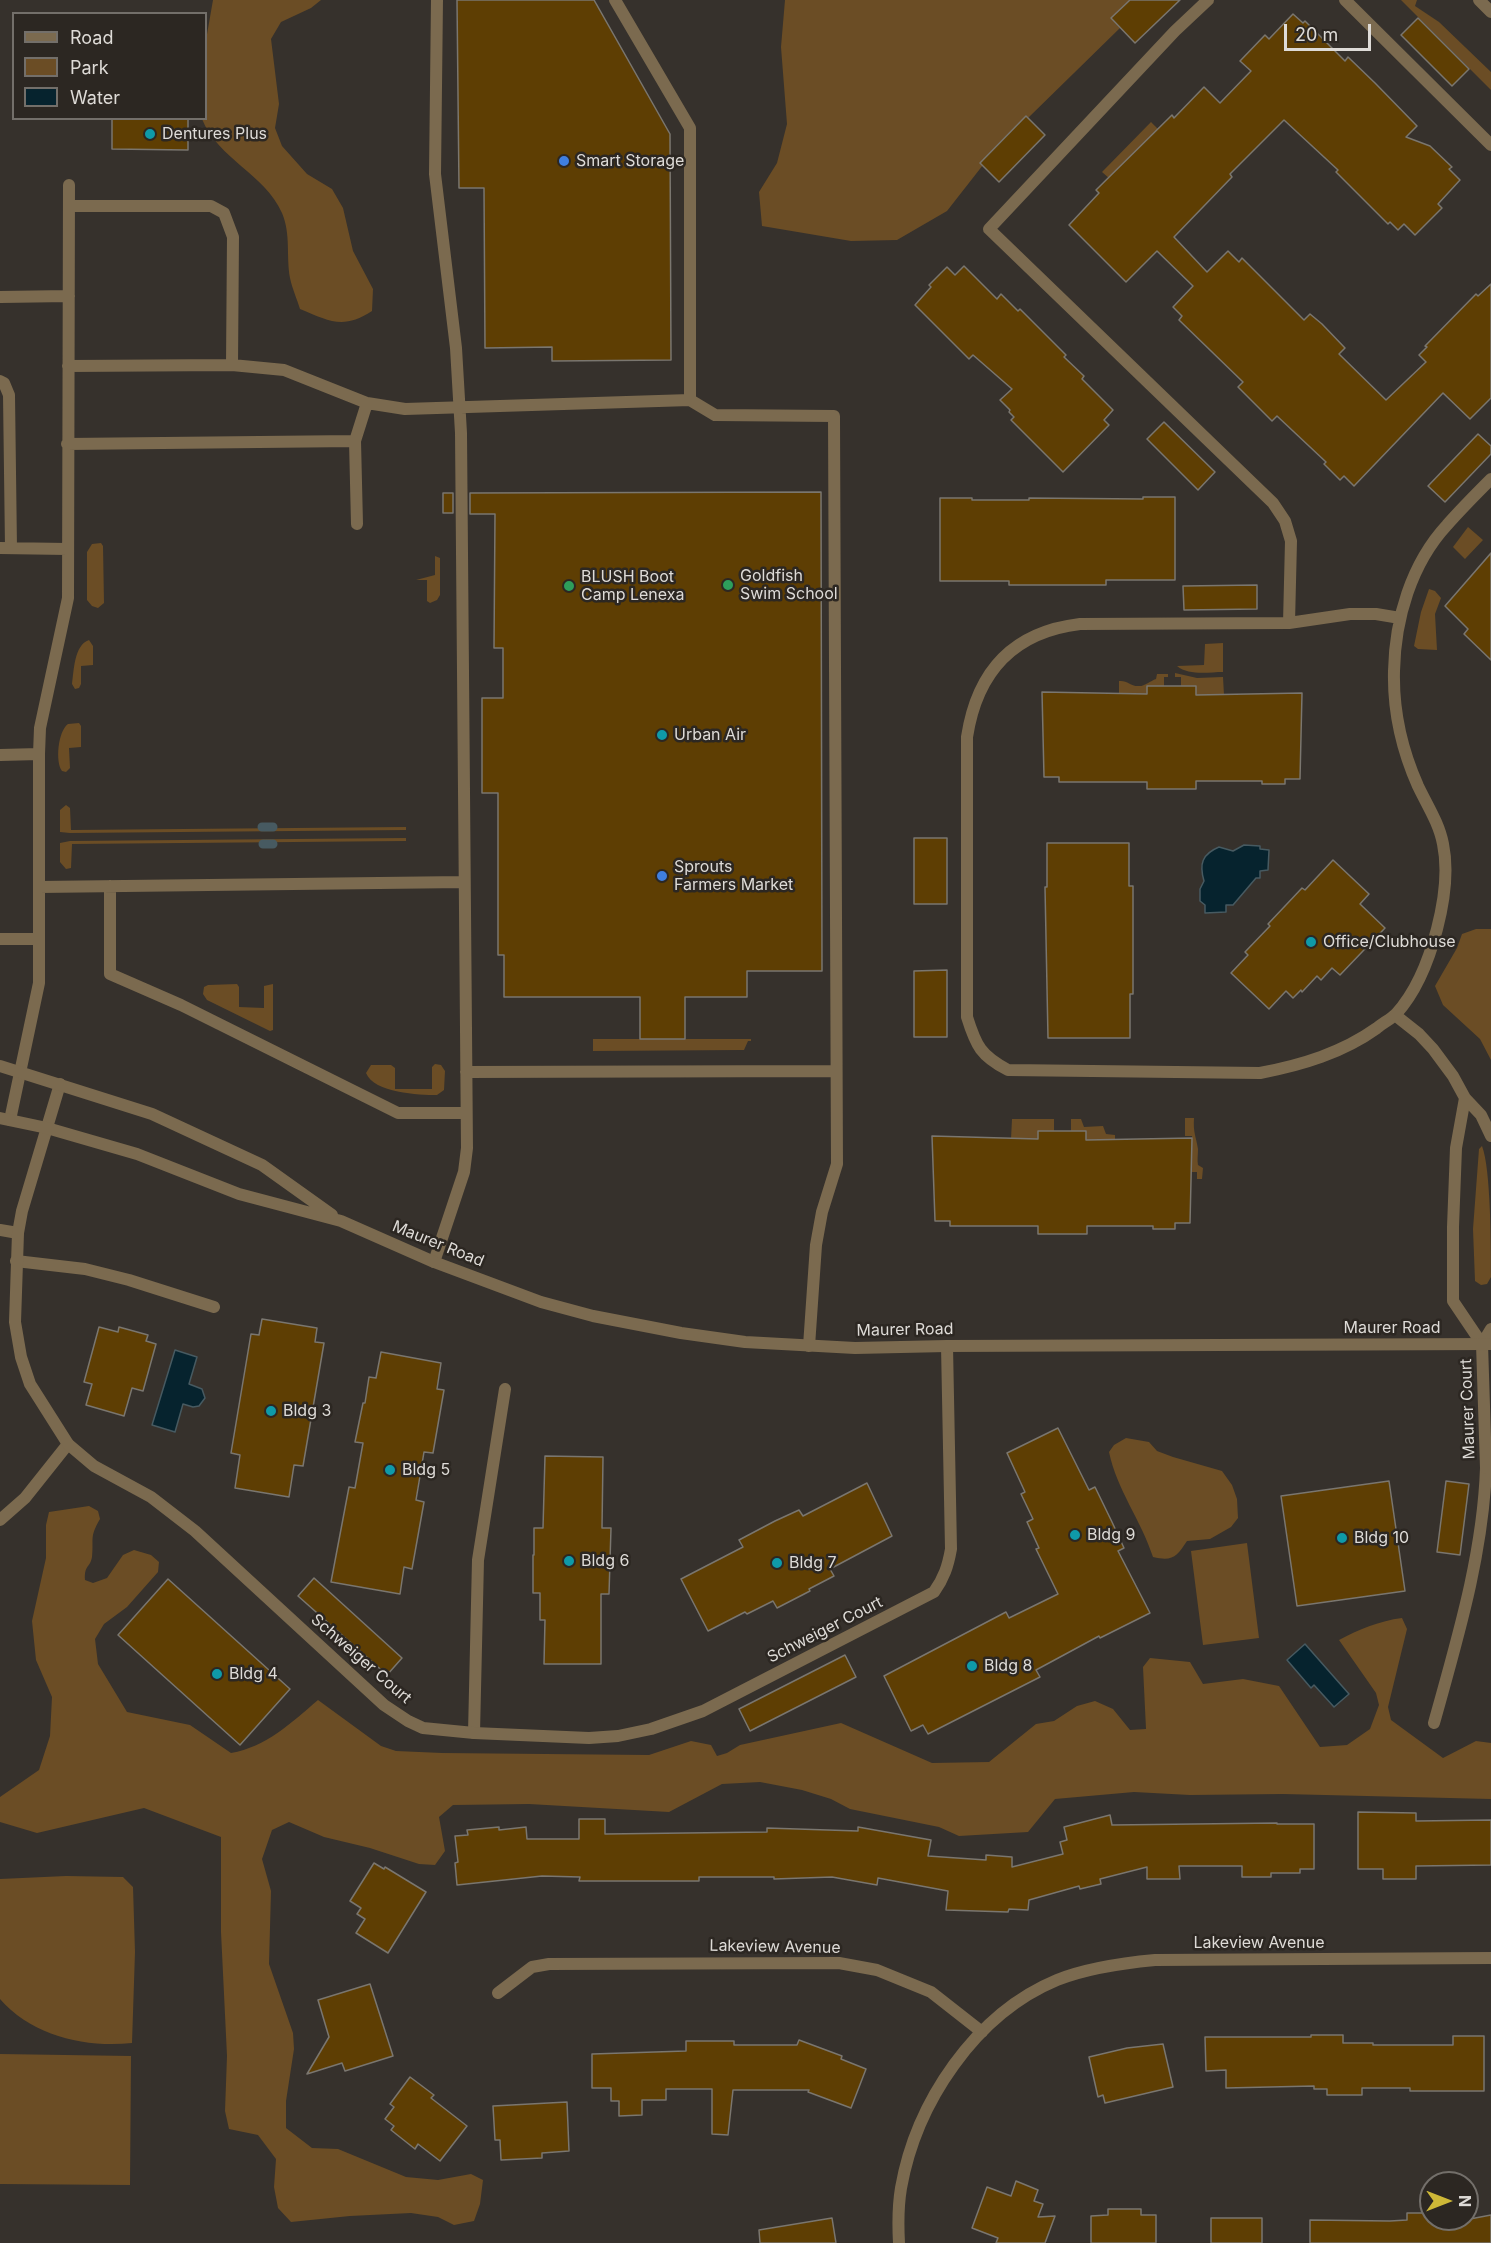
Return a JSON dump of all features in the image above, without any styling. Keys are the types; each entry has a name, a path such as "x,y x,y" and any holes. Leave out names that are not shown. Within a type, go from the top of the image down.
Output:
{"street":[{"path":"434,1262 464,1172 467,1148 460,407 456,348 435,174 436,0"},
{"path":"615,0 690,128 690,400"},
{"path":"1208,0 1175,31 989,230 1273,503 1285,521 1291,541 1289,623"},
{"path":"1345,0 1491,145"},
{"path":"1479,0 1491,12"},
{"path":"5,1119 22,1071 39,983 40,728 68,598 69,185"},
{"path":"69,206 211,206 224,213 233,237 232,365"},
{"path":"0,297 69,296"},
{"path":"68,366 232,365 284,370 367,403 405,409 690,400 715,416 834,416 837,1164 822,1212 816,1245 809,1346"},
{"path":"0,381 4,383 9,395 5,548 67,549"},
{"path":"357,524 355,441 367,403"},
{"path":"68,444 355,441"},
{"path":"1400,618 1376,614 1350,614 1289,623 1080,624 1060,627 1014,647 994,667 979,691 970,714 967,737 967,1017 981,1053 993,1063 1008,1070 1260,1073 1329,1055 1362,1038 1395,1015 1419,982 1434,942 1443,905 1446,878 1443,845 1438,825 1410,767 1398,725 1394,671 1400,618 1410,584 1426,553 1445,526 1491,479"},
{"path":"0,755 39,754"},
{"path":"39,887 465,882"},
{"path":"110,886 110,974 181,1005 398,1113 466,1113"},
{"path":"0,939 39,939"},
{"path":"1395,1015 1419,1034 1433,1049 1465,1098 1481,1115 1491,1136"},
{"name":"Maurer Road","path":"0,1066 22,1071 152,1114 262,1165 340,1221"},
{"path":"466,1072 836,1071"},
{"name":"Schweiger Court","path":"60,1084 22,1211 18,1233 15,1322 21,1357 30,1384 68,1444 93,1466 151,1497 195,1531 384,1705 408,1722 423,1728 474,1733 590,1738 618,1736 651,1729 703,1711 934,1592 942,1581 948,1566 951,1549 947,1346"},
{"path":"1465,1098 1456,1148 1453,1227 1454,1301 1487,1344"},
{"name":"Maurer Road","path":"5,1119 47,1128 137,1154 239,1194 340,1221 434,1262 541,1302 593,1316 681,1333 745,1342 855,1348 1487,1344"},
{"path":"0,1230 18,1233"},
{"path":"16,1261 85,1269 129,1280 214,1307"},
{"path":"1487,1344 1491,1329"},
{"name":"Maurer Court","path":"1434,1723 1458,1636 1489,1468 1487,1344"},
{"path":"474,1733 478,1560 505,1389"},
{"path":"0,1520 24,1498 68,1444"},
{"name":"Lakeview Avenue","path":"498,1993 532,1967 549,1964 839,1962 878,1970 931,1992 982,2032 1005,2011 1057,1980 1088,1971 1137,1962 1491,1958"},
{"path":"899,2243 901,2189 917,2133 946,2077 982,2032"}],"green space":[{"path":"213,0 321,0 311,8 281,22 271,39 279,104 275,128 282,146 307,174 332,189 343,208 353,251 373,289 372,311 362,317 336,322 300,309 290,278 287,237 282,213 265,187 219,145 202,120 207,120 207,34"},
{"path":"785,0 1130,0 1111,18 1120,28 1028,118 1026,116 980,163 983,165 947,211 897,240 851,241 762,226 759,192 777,163 787,124 781,47"},
{"path":"1401,0 1417,0 1415,6 1439,22 1491,72 1491,90"},
{"path":"1151,122 1158,129 1110,179 1102,172"},
{"path":"1468,527 1483,540 1465,559 1453,547"},
{"path":"101,543 103,546 104,603 98,608 92,606 87,600 87,552 92,544"},
{"path":"435,556 440,558 440,595 437,600 430,603 427,601 427,580 416,580 435,575"},
{"path":"1429,589 1435,591 1441,598 1435,614 1437,650 1418,649 1414,646 1421,612"},
{"path":"89,640 93,646 93,665 81,666 81,684 75,689 72,684 76,659 80,647"},
{"path":"1223,643 1223,672 1193,672 1177,666 1204,665 1205,644"},
{"path":"1175,673 1197,678 1223,677 1224,695 1196,696 1181,686 1181,677 1175,677"},
{"path":"1157,674 1168,674 1168,677 1164,677 1164,686 1147,695 1119,694 1119,681 1140,686 1156,679"},
{"path":"79,723 81,747 69,748 70,768 66,772 62,771 58,754 62,733 68,724"},
{"path":"66,805 70,808 71,830 406,827 406,830 60,832 60,810"},
{"path":"406,838 406,841 72,844 71,868 66,869 60,862 60,843 70,841"},
{"path":"1476,929 1491,929 1491,1060 1480,1039 1443,1005 1435,986 1457,948 1462,934"},
{"path":"237,984 239,1007 264,1008 264,986 273,984 273,1030 270,1031 207,1000 203,994 204,987 208,985"},
{"path":"593,1039 751,1039 751,1041 748,1041 744,1050 593,1051"},
{"path":"435,1064 441,1065 445,1071 444,1090 437,1095 387,1089 371,1080 366,1073 371,1065 391,1065 395,1068 395,1089 432,1089 432,1067"},
{"path":"1185,1118 1194,1118 1198,1165 1203,1168 1202,1179 1197,1179 1197,1172 1190,1172 1192,1136 1185,1136"},
{"path":"1012,1119 1054,1119 1054,1131 1038,1131 1038,1140 1011,1139"},
{"path":"1071,1119 1081,1119 1084,1127 1103,1126 1106,1134 1115,1135 1115,1140 1086,1140 1086,1131 1071,1131"},
{"path":"1482,1146 1489,1190 1491,1277 1487,1284 1481,1285 1475,1281 1473,1229 1479,1149"},
{"path":"1126,1438 1149,1442 1157,1451 1222,1471 1232,1485 1237,1499 1238,1518 1231,1527 1210,1539 1187,1541 1177,1554 1170,1558 1153,1557 1123,1492 1109,1452 1114,1445"},
{"path":"89,1506 98,1511 100,1519 93,1534 92,1557 85,1572 85,1580 93,1583 107,1578 123,1555 134,1550 151,1555 159,1562 158,1572 127,1607 104,1624 95,1639 98,1664 127,1712 190,1725 231,1753 267,1740 318,1700 381,1746 396,1751 649,1755 691,1741 711,1745 717,1756 740,1745 841,1723 932,1763 989,1762 1036,1724 1054,1721 1077,1706 1095,1701 1113,1709 1130,1730 1146,1729 1143,1667 1150,1658 1190,1662 1203,1684 1243,1679 1279,1686 1320,1747 1347,1745 1370,1729 1379,1705 1376,1693 1339,1640 1370,1626 1402,1618 1407,1629 1388,1707 1391,1720 1443,1758 1476,1741 1491,1743 1491,1799 1283,1794 1190,1795 1134,1792 1055,1799 1028,1832 959,1836 939,1827 850,1809 831,1799 802,1790 760,1782 722,1784 669,1812 529,1804 453,1805 439,1817 445,1851 435,1865 419,1864 370,1848 324,1837 289,1822 272,1830 262,1859 271,1891 269,1964 293,2033 294,2049 286,2101 286,2128 312,2148 338,2149 406,2177 438,2180 471,2174 483,2180 480,2204 474,2221 454,2225 438,2217 411,2213 291,2222 278,2208 274,2187 276,2159 258,2135 229,2129 225,2111 227,2056 221,1932 221,1837 144,1808 37,1833 0,1822 0,1797 39,1770 50,1736 52,1697 36,1660 32,1621 46,1558 46,1525 49,1512"},
{"path":"1247,1543 1259,1638 1203,1645 1191,1551"},
{"path":"66,1876 123,1877 133,1887 135,1952 132,2043 96,2043 61,2037 28,2022 0,1999 0,1879"},
{"path":"0,2054 131,2056 130,2185 0,2184"}],"water":[{"path":"1244,845 1260,846 1260,849 1269,850 1268,870 1260,871 1260,878 1256,878 1233,905 1226,905 1226,912 1205,913 1205,905 1200,901 1200,889 1204,881 1202,865 1205,856 1219,847 1233,851"},
{"path":"175,1350 197,1357 189,1384 202,1389 205,1398 199,1406 183,1404 175,1432 152,1425"},
{"path":"1305,1644 1349,1694 1334,1707 1314,1685 1311,1688 1287,1660"}],"building":[{"name":"Smart Storage","path":"457,0 594,0 670,134 671,360 552,361 552,347 485,348 484,188 459,188"},
{"path":"1130,0 1180,0 1135,43 1111,18"},
{"path":"1293,14 1303,23 1305,21 1345,61 1348,57 1375,83 1417,126 1406,137 1430,146 1452,167 1449,169 1460,180 1438,204 1442,208 1415,235 1404,224 1398,230 1390,222 1388,224 1336,172 1338,170 1284,120 1230,174 1232,177 1174,237 1207,272 1228,251 1239,262 1242,258 1304,320 1310,314 1322,324 1345,348 1339,354 1386,400 1426,362 1419,355 1427,347 1425,346 1476,294 1478,296 1491,284 1491,398 1470,419 1443,393 1354,486 1344,476 1340,480 1324,464 1326,462 1277,416 1272,421 1238,387 1243,382 1179,320 1182,316 1173,307 1193,286 1157,251 1126,282 1069,225 1099,193 1096,190 1172,115 1174,118 1204,87 1220,103 1251,71 1240,61 1265,35 1269,39"},
{"path":"1418,18 1469,69 1452,86 1401,35"},
{"path":"1026,116 1045,135 999,182 980,163"},
{"name":"Dentures Plus","path":"112,120 188,120 188,150 112,149"},
{"path":"964,266 997,299 1001,294 1018,311 1020,309 1066,355 1064,357 1084,376 1082,379 1113,410 1104,420 1109,425 1063,472 1011,420 1014,417 1000,400 1012,389 973,355 969,359 915,305 931,287 929,285 947,267 955,275"},
{"path":"1164,422 1215,472 1198,490 1147,439"},
{"path":"1478,434 1491,446 1491,454 1445,502 1428,486"},
{"path":"821,492 822,971 747,971 747,997 685,997 685,1039 640,1039 640,997 504,997 504,955 498,955 498,793 482,793 482,698 503,698 503,648 494,648 495,514 470,514 470,493"},
{"path":"443,493 453,493 453,513 443,513"},
{"path":"1143,497 1175,497 1175,580 1106,580 1106,585 1009,585 1009,581 940,581 940,498 1029,500 1029,498 1143,499"},
{"path":"1491,553 1491,660 1464,634 1468,629 1445,606"},
{"path":"1257,585 1257,609 1184,610 1183,586"},
{"path":"1147,686 1196,686 1196,695 1302,693 1300,779 1285,779 1285,784 1262,784 1262,781 1196,781 1196,789 1147,789 1147,782 1059,782 1059,777 1044,777 1042,692 1147,694"},
{"path":"914,838 947,838 947,904 914,904"},
{"path":"1047,843 1129,843 1129,886 1133,886 1133,994 1130,994 1130,1038 1048,1038 1045,887 1047,887"},
{"name":"Office/Clubhouse","path":"1333,860 1369,894 1360,904 1385,928 1340,975 1332,968 1321,980 1317,976 1293,998 1286,991 1269,1009 1231,973 1248,955 1245,952 1270,926 1268,924"},
{"path":"947,970 947,1037 914,1037 914,971"},
{"path":"1038,1131 1086,1131 1086,1140 1192,1138 1190,1223 1175,1223 1175,1229 1153,1229 1153,1226 1087,1226 1087,1234 1038,1234 1038,1226 950,1226 950,1221 935,1221 932,1136 1038,1139"},
{"name":"Bldg 3","path":"262,1319 317,1328 315,1342 324,1343 303,1466 294,1465 289,1497 235,1488 240,1455 231,1453 251,1334 259,1335"},
{"path":"99,1327 118,1332 119,1327 148,1335 146,1341 156,1344 143,1391 132,1388 124,1416 86,1405 92,1384 84,1382"},
{"name":"Bldg 5","path":"381,1352 441,1363 437,1389 444,1390 433,1453 424,1452 416,1500 424,1502 412,1569 404,1567 400,1594 331,1582 349,1487 355,1488 363,1443 355,1442 363,1403 365,1403 369,1377 376,1378"},
{"path":"1058,1428 1089,1490 1095,1487 1124,1548 1118,1551 1150,1613 1100,1638 1099,1636 1036,1670 1040,1677 928,1734 923,1725 911,1731 884,1676 1006,1612 1009,1618 1058,1594 1036,1549 1039,1548 1027,1522 1033,1519 1021,1494 1025,1492 1007,1453"},
{"name":"Bldg 6","path":"545,1456 603,1457 602,1528 611,1528 609,1594 601,1594 601,1664 544,1664 545,1620 540,1620 540,1593 533,1593 533,1555 534,1528 543,1528"},
{"name":"Bldg 10","path":"1389,1481 1405,1591 1297,1606 1281,1496"},
{"path":"1446,1481 1469,1484 1460,1555 1437,1552"},
{"name":"Bldg 7","path":"867,1483 892,1536 830,1569 834,1576 809,1589 810,1591 777,1608 773,1601 708,1631 681,1579 743,1547 739,1540 775,1521 799,1510 803,1516"},
{"path":"314,1578 402,1658 387,1675 298,1596"},
{"name":"Bldg 4","path":"168,1579 290,1689 240,1745 118,1635"},
{"path":"845,1655 856,1677 750,1731 739,1709"},
{"path":"1358,1812 1416,1813 1416,1821 1491,1820 1491,1865 1416,1866 1416,1879 1383,1879 1383,1869 1358,1869"},
{"path":"1110,1815 1112,1825 1314,1824 1314,1869 1300,1869 1300,1873 1271,1873 1271,1877 1242,1877 1242,1866 1179,1866 1180,1879 1147,1879 1147,1867 1100,1879 1101,1884 1080,1889 1079,1886 1029,1900 1028,1910 1009,1909 1008,1912 946,1910 948,1891 878,1878 877,1885 832,1877 774,1879 774,1877 699,1877 699,1881 579,1881 580,1877 542,1876 457,1885 455,1863 458,1862 455,1836 468,1835 467,1830 526,1827 527,1839 579,1839 579,1819 605,1819 605,1834 767,1832 767,1828 858,1831 858,1827 931,1840 928,1856 986,1860 986,1855 1012,1857 1012,1867 1063,1854 1060,1842 1067,1840 1064,1827"},
{"path":"374,1863 384,1869 385,1867 426,1892 388,1953 356,1933 365,1919 357,1914 361,1908 350,1901"},
{"path":"370,1984 393,2056 345,2071 342,2063 307,2074 329,2037 318,2000"},
{"path":"1311,2035 1343,2035 1343,2043 1373,2043 1373,2045 1453,2045 1453,2036 1484,2036 1484,2091 1410,2091 1410,2088 1362,2088 1362,2095 1327,2095 1327,2089 1314,2089 1314,2086 1226,2088 1226,2070 1206,2071 1205,2037 1311,2037"},
{"path":"799,2040 842,2056 841,2059 866,2069 851,2108 808,2092 809,2090 733,2090 728,2135 712,2134 712,2089 666,2089 666,2100 642,2100 642,2115 619,2116 619,2101 611,2101 611,2088 592,2088 592,2054 686,2051 686,2041 734,2041 734,2045 797,2045"},
{"path":"1163,2044 1173,2087 1105,2103 1103,2095 1098,2097 1089,2057 1127,2048"},
{"path":"410,2077 434,2095 431,2098 467,2126 440,2161 418,2144 415,2149 391,2130 394,2126 385,2119 394,2107 390,2104"},
{"path":"567,2102 569,2151 542,2153 542,2158 501,2160 500,2140 495,2140 493,2106"},
{"path":"1016,2181 1038,2190 1034,2201 1043,2204 1038,2217 1055,2216 1045,2243 996,2243 998,2238 972,2228 987,2187 1011,2196"},
{"path":"1108,2209 1141,2209 1141,2215 1156,2215 1156,2243 1091,2243 1091,2216 1108,2215"},
{"path":"1407,2213 1419,2213 1419,2231 1479,2231 1479,2217 1491,2215 1491,2243 1310,2243 1310,2220 1407,2220"},
{"path":"832,2218 836,2243 760,2243 759,2230"},
{"path":"1211,2218 1262,2218 1262,2243 1211,2243"}],"waterway":[{"path":"262,827 273,827"},
{"path":"263,844 273,844"}],"place":[{"name":"Dentures Plus","path":"150,134"},
{"name":"Smart Storage","path":"564,161"},
{"name":"Goldfish Swim School","path":"728,585"},
{"name":"BLUSH Boot Camp Lenexa","path":"569,586"},
{"name":"Urban Air","path":"662,735"},
{"name":"Sprouts Farmers Market","path":"662,876"},
{"name":"Office/Clubhouse","path":"1311,942"},
{"name":"Bldg 3","path":"271,1411"},
{"name":"Bldg 5","path":"390,1470"},
{"name":"Bldg 9","path":"1075,1535"},
{"name":"Bldg 10","path":"1342,1538"},
{"name":"Bldg 6","path":"569,1561"},
{"name":"Bldg 7","path":"777,1563"},
{"name":"Bldg 8","path":"972,1666"},
{"name":"Bldg 4","path":"217,1674"}]}
